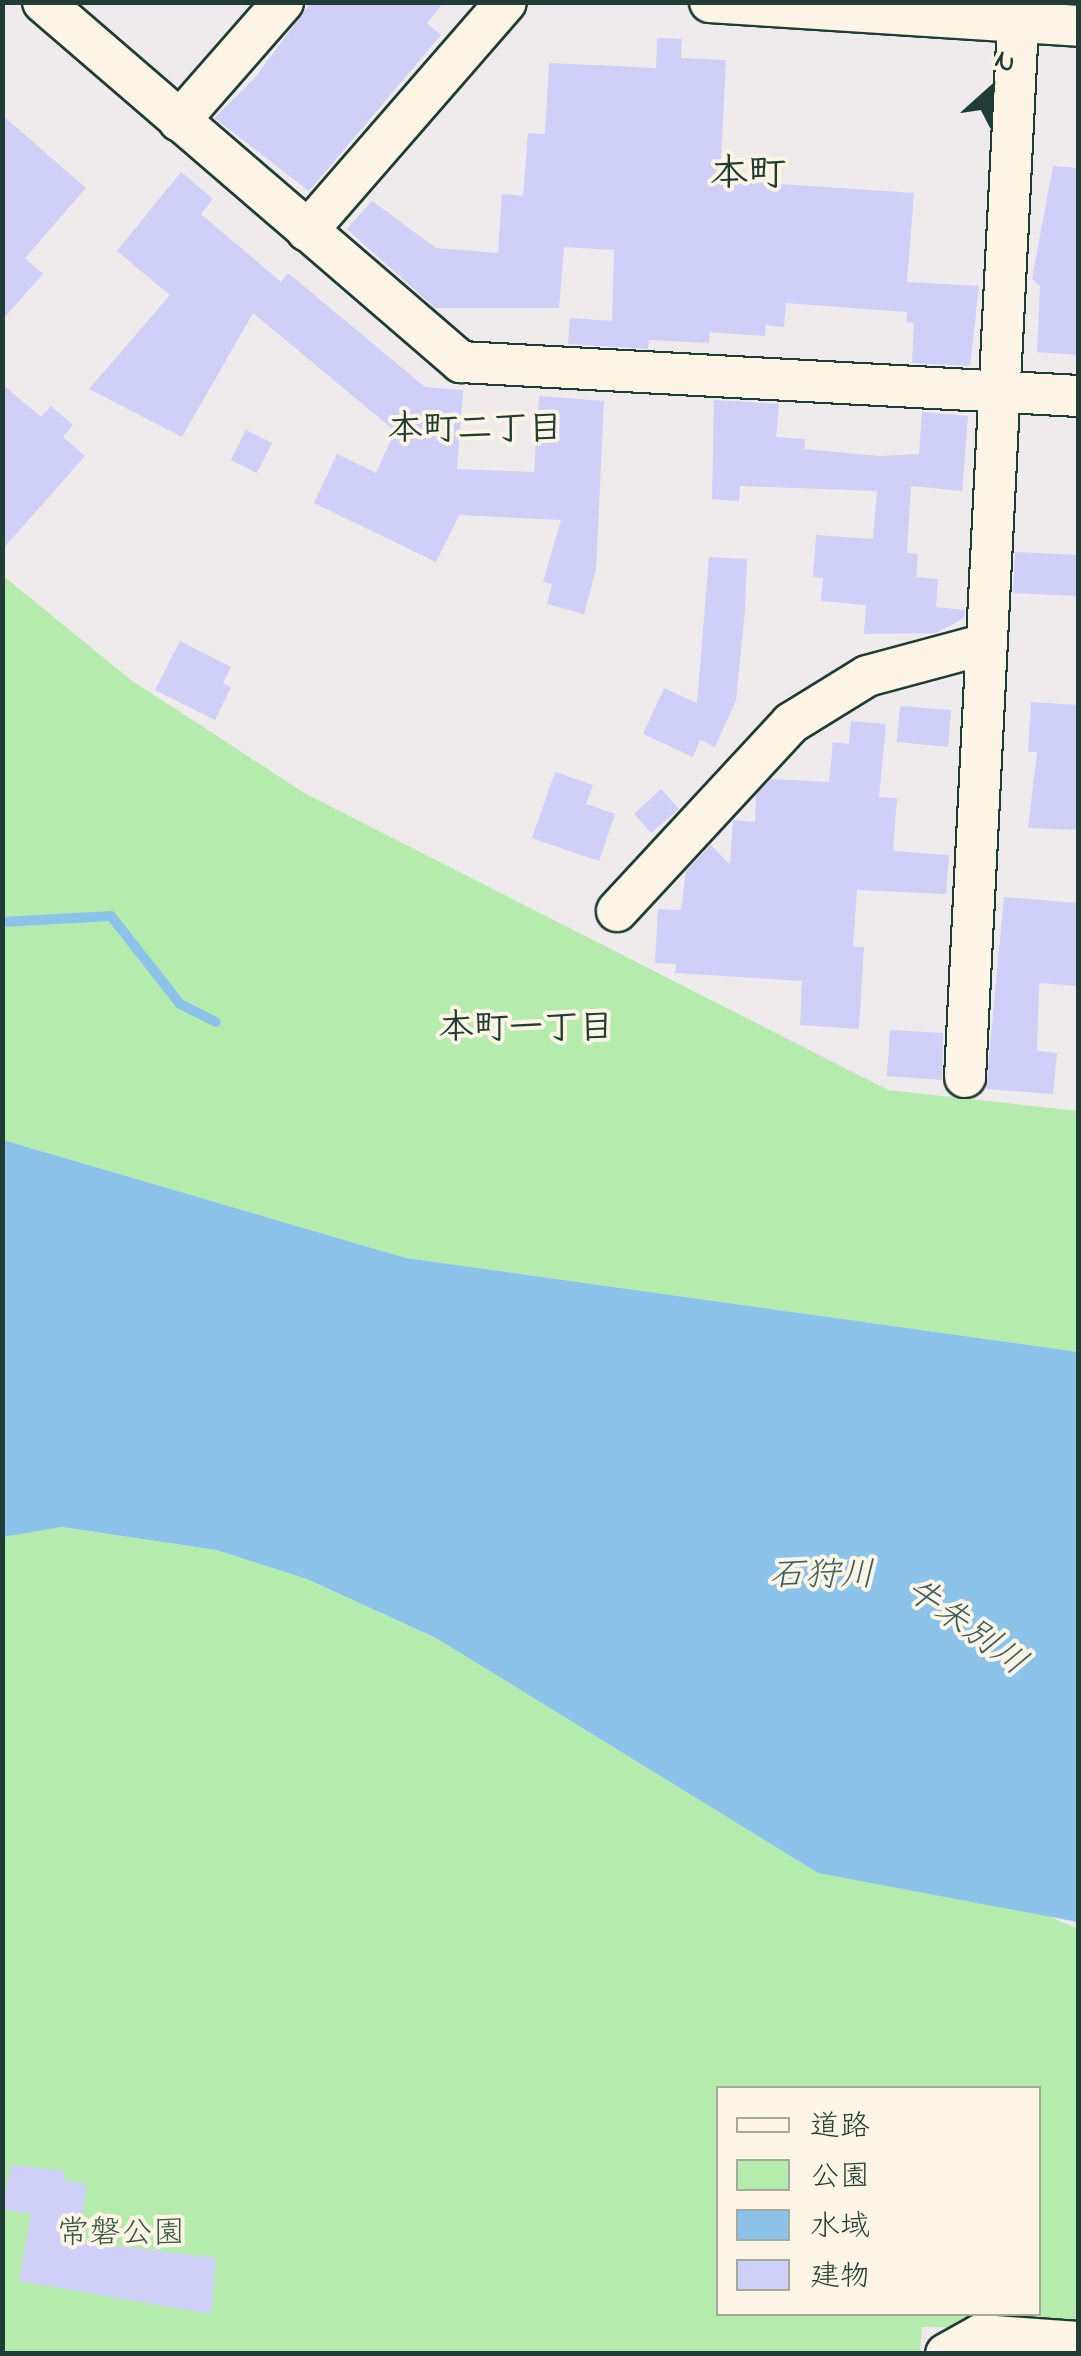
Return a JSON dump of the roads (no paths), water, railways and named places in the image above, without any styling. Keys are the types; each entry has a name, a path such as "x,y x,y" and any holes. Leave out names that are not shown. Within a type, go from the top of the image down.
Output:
{"street":[{"path":"43,2 461,362 1078,396"},
{"path":"178,122 282,2"},
{"path":"306,231 506,2"},
{"path":"710,2 1018,12 1078,26"},
{"path":"964,1077 1018,12"},
{"path":"617,911 791,723 867,676 986,644"},
{"path":"946,2354 980,2335 1078,2342"}],"water":[{"name":"石狩川","path":"3,1140 406,1258 1078,1352 1078,1922 818,1873 436,1638 307,1579 216,1550 62,1527 3,1537"}],"waterway":[{"path":"2,922 111,916 180,1004 216,1022"}],"district":[{"name":"本町","path":"748,177"},
{"name":"本町二丁目","path":"475,431"},
{"name":"本町一丁目","path":"526,1030"}],"water label":[{"name":"牛朱別川","path":"965,1628"}],"park label":[{"name":"常磐公園","path":"121,2235"}]}
